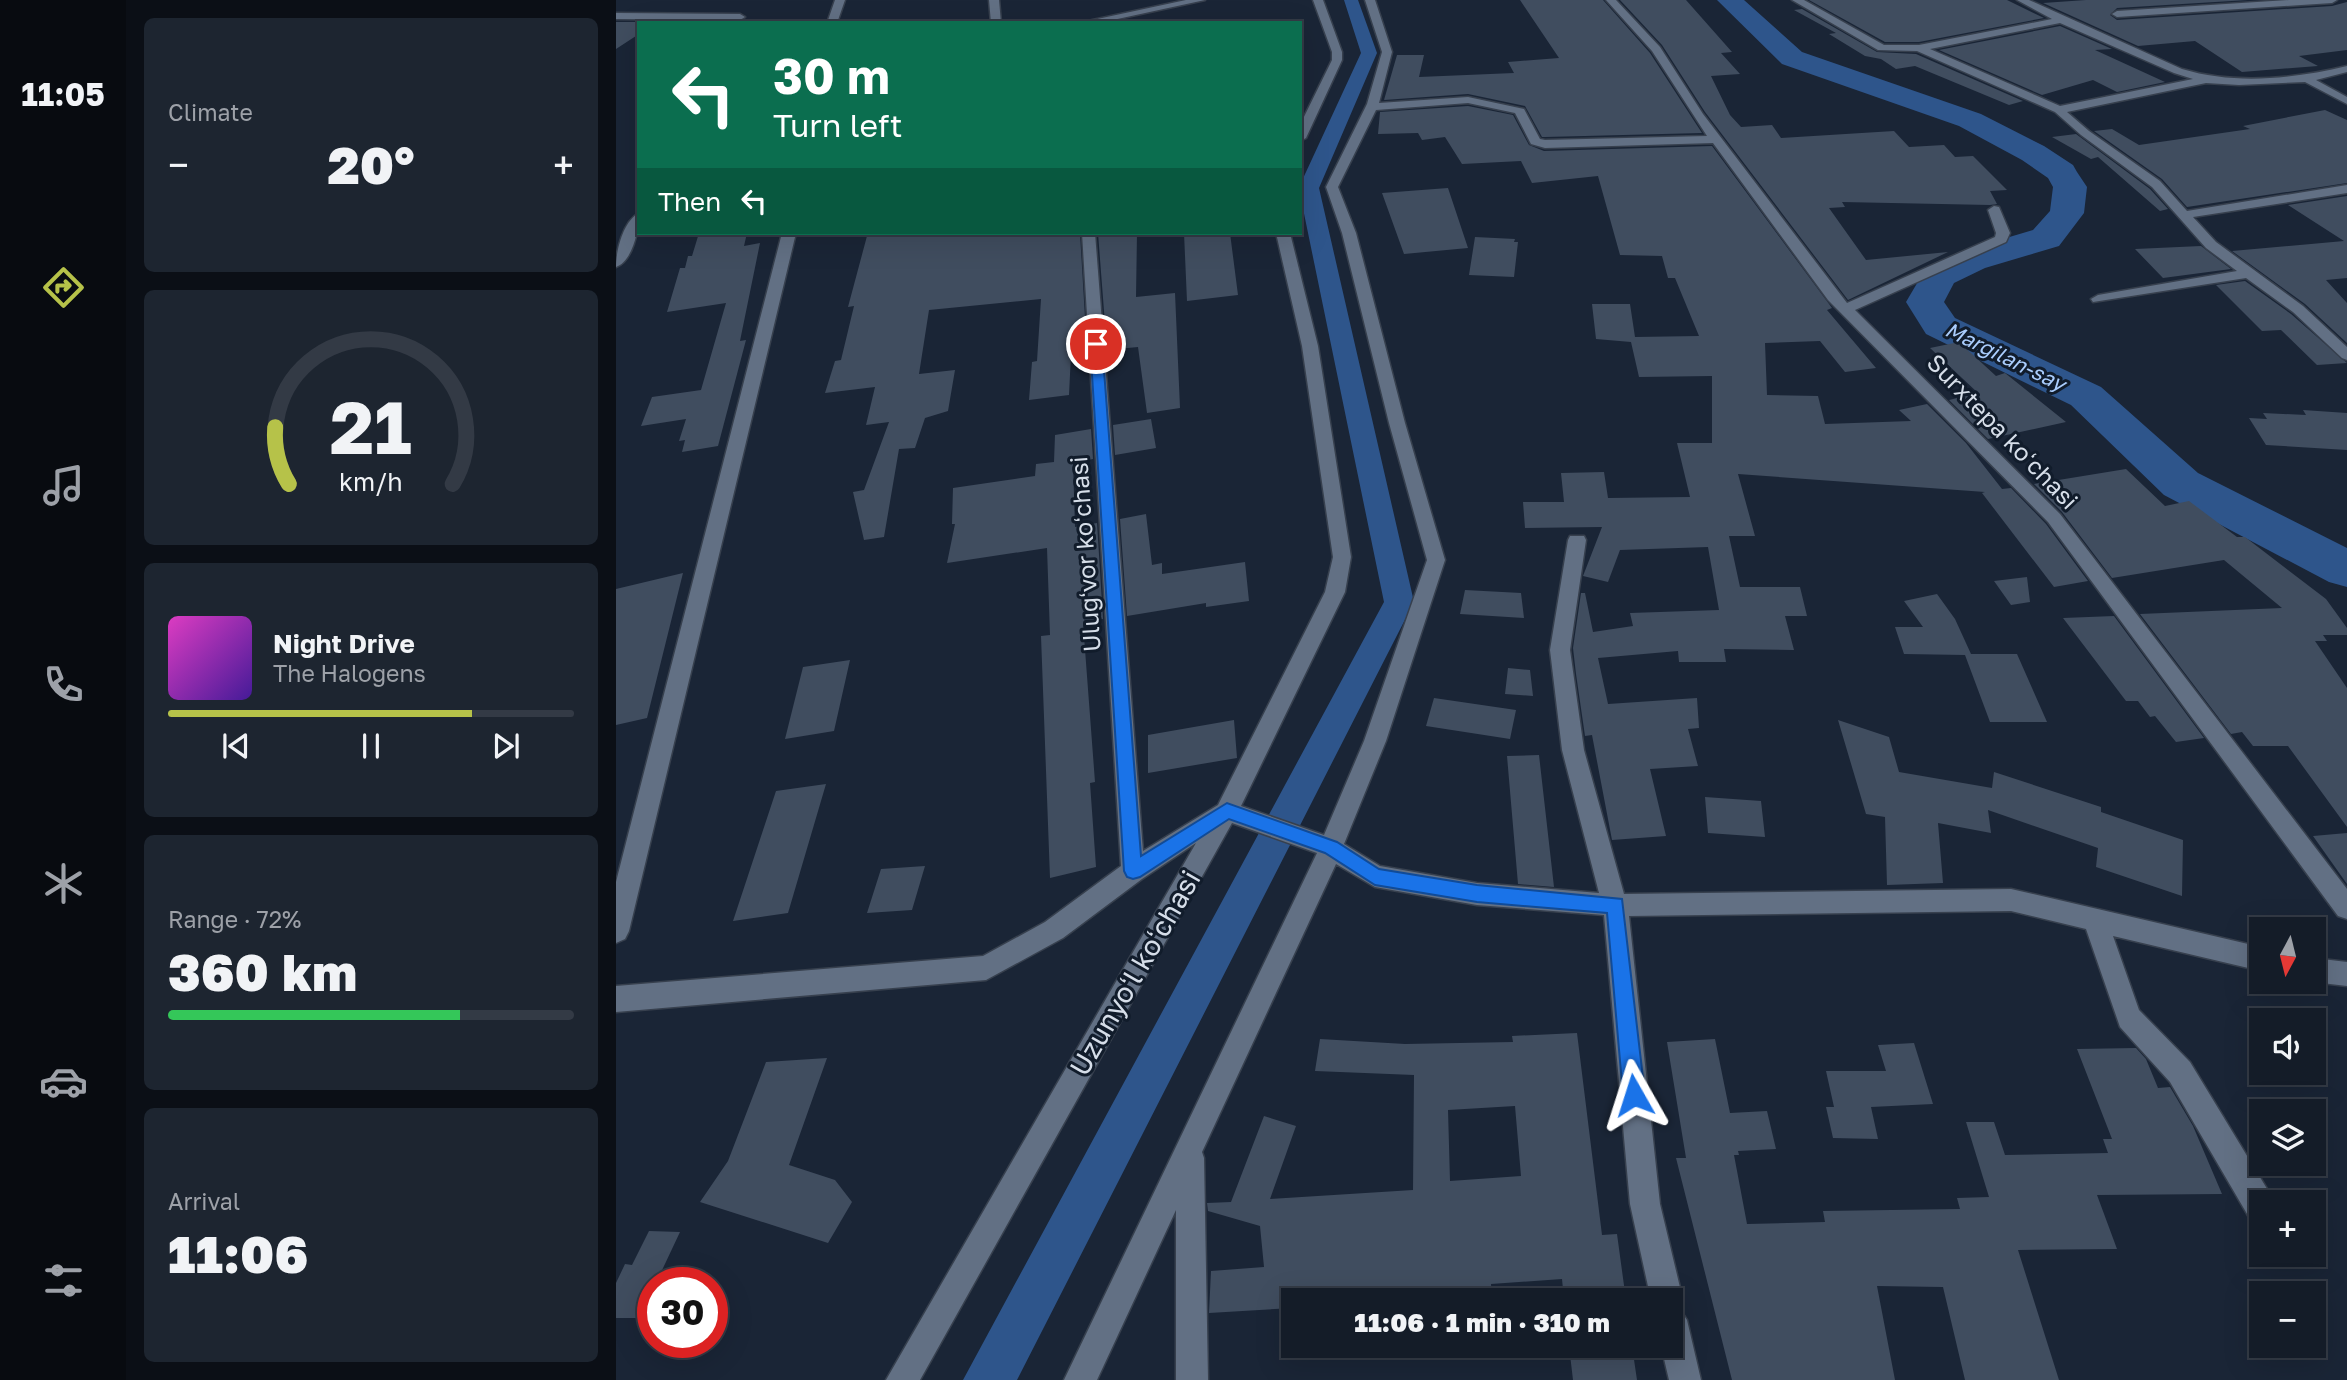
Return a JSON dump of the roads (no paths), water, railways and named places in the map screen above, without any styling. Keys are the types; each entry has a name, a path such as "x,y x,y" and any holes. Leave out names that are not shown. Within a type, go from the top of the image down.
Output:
{"street":[{"path":"833,21 839,0"},
{"path":"994,0 996,21"},
{"path":"1093,21 1200,0"},
{"path":"1302,134 1337,60 1337,52 1318,0"},
{"path":"1080,1380 1331,848 1375,741 1436,560 1397,423 1349,233 1332,187 1371,107 1387,52 1370,0"},
{"name":"Surxtepa koʻchasi","path":"1611,0 1656,48 1716,139 1833,297 2054,518 2347,908"},
{"path":"1797,0 1882,47 1919,48 2061,20"},
{"path":"2022,0 2178,71 2207,80 2239,82 2307,79 2347,69"},
{"path":"2116,14 2332,0"},
{"path":"616,16 739,20 747,4"},
{"path":"1919,48 2059,110 2085,133 2155,184 2211,245 2298,309 2347,355"},
{"path":"2307,79 2347,101"},
{"path":"2059,110 2207,80"},
{"path":"1371,107 1482,101 1520,111 1535,142 1545,144 1716,139"},
{"path":"2184,215 2347,189"},
{"path":"1846,309 2001,239 2003,233 1994,210"},
{"path":"616,263 637,222"},
{"path":"616,931 789,235"},
{"name":"Ulugʻvor koʻchasi","path":"1088,235 1133,871"},
{"path":"1283,235 1310,346 1342,558 1335,592 1227,811 1331,848 1375,876 1477,894 1615,905 2011,900 2249,956"},
{"path":"2098,299 2249,273"},
{"path":"1577,540 1560,650 1573,750 1615,905 1645,1203 1664,1288"},
{"name":"Uzunyoʻl koʻchasi","path":"616,999 986,968 1054,930 1133,871 1227,811"},
{"name":"Uzunyoʻl koʻchasi","path":"902,1380 1227,811"},
{"path":"2095,920 2129,1018 2180,1072 2250,1190"},
{"path":"2326,971 2347,974"},
{"path":"1190,1151 1192,1380"},
{"path":"1680,1358 1685,1380"}],"waterway":[{"path":"989,1380 1399,602 1309,188 1369,53 1351,0"},
{"name":"Margilan-say","path":"1729,0 1792,58 1970,120 2033,153 2061,172 2070,187 2067,213 2046,238 1972,260 1939,276 1925,302 1940,326 2086,396 2181,484 2347,569"}]}
